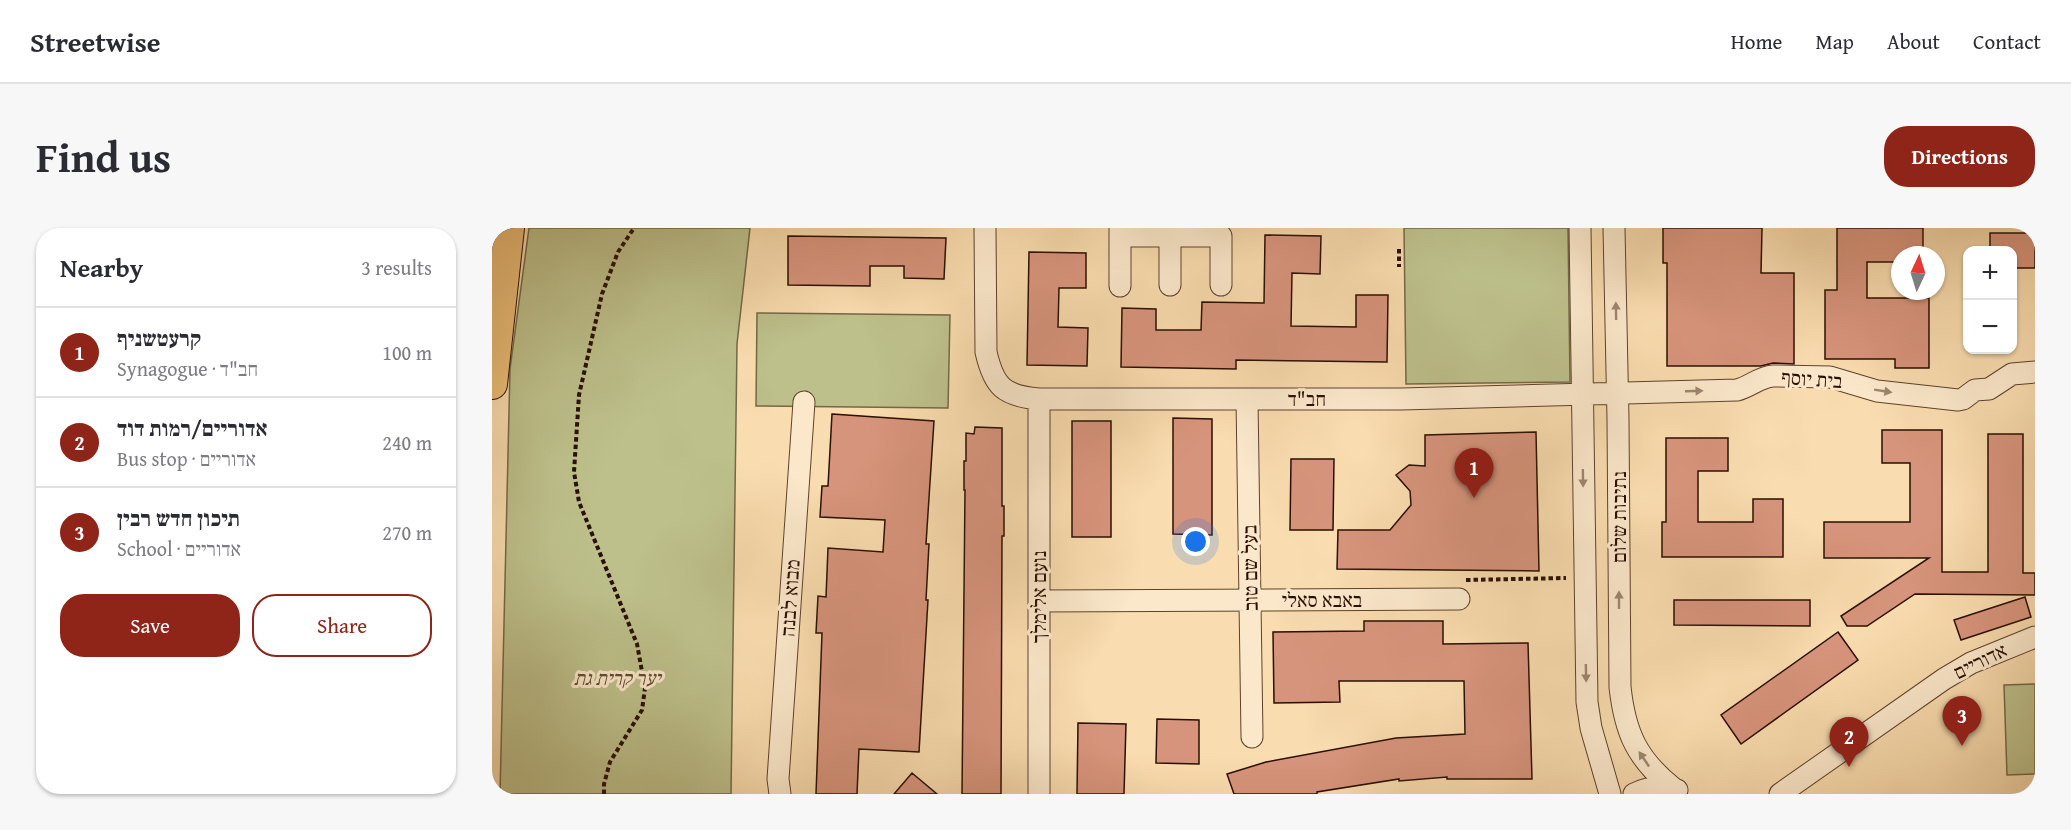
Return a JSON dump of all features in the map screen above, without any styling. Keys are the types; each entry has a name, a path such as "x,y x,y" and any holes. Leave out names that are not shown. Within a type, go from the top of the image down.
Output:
{"highway":[{"path":"492,384 508,228"}],"street":[{"name":"חב\"ד","path":"985,228 986,352 990,371 1000,388 1019,398 1401,399 1582,395"},
{"name":"נתיבות שלום","path":"1580,228 1587,702 1591,728 1610,794"},
{"name":"נתיבות שלום","path":"1614,228 1622,705 1625,721 1642,758 1653,772 1679,791"},
{"path":"1120,285 1120,232 1170,236 1221,236 1221,285"},
{"path":"1170,236 1170,285"},
{"name":"בית יוסף","path":"1582,395 1737,390 1748,387 1766,376 1830,377 1877,391 1958,400 1975,390 1989,389 2012,374 2035,372"},
{"name":"נועם אלימלך","path":"1039,794 1039,602 1049,399"},
{"name":"בעל שם טוב","path":"1247,399 1252,737"},
{"name":"מבוא לבנה","path":"780,794 778,779 804,402"},
{"name":"באבא סאלי","path":"1039,602 1460,599"},
{"name":"אדוריים","path":"1780,794 1944,679 1979,659 2035,637"},
{"path":"1634,794 1651,788 1679,791"}],"path":[{"path":"604,794 604,784 610,762 642,710 645,688 637,644 579,502 574,472 579,395 602,294 618,252 634,228"},
{"path":"1399,249 1399,267"},
{"path":"1460,599 1459,580 1585,578"}],"green space":[{"name":"יער קרית גת","path":"529,228 750,228 737,344 731,794 500,794 510,369"},
{"path":"1404,228 1568,228 1570,382 1406,384"},
{"path":"757,313 950,315 948,408 756,406"},
{"path":"2035,684 2035,774 2007,775 2004,685"}],"building":[{"path":"1663,228 1762,228 1761,273 1794,273 1794,364 1667,366 1667,263 1663,263"},
{"path":"1837,228 1923,228 1923,246 1891,246 1891,262 1867,262 1867,298 1929,300 1929,368 1895,368 1895,359 1825,359 1825,290 1837,290"},
{"path":"1990,233 2035,233 2035,268 2017,268 2017,246 1990,246"},
{"path":"1265,235 1321,236 1320,274 1292,273 1291,326 1356,327 1356,295 1388,295 1387,362 1236,360 1236,369 1121,367 1122,308 1156,309 1156,330 1201,330 1202,302 1264,303"},
{"path":"788,236 946,238 944,279 904,278 904,266 870,266 870,286 788,285"},
{"path":"1029,252 1086,253 1086,288 1059,288 1058,327 1088,328 1087,366 1027,365"},
{"path":"832,414 934,421 926,544 929,544 926,600 928,600 919,752 859,749 857,794 816,794 822,633 816,633 818,596 826,597 828,548 883,552 885,520 820,517 822,486 828,486"},
{"path":"1173,418 1212,419 1212,535 1173,534"},
{"path":"1072,421 1111,421 1111,537 1072,537"},
{"path":"975,427 1002,428 1004,536 1002,536 1001,794 962,794 964,461 966,461 966,433 974,434"},
{"path":"1882,430 1942,430 1942,572 1988,572 1988,434 2023,434 2023,573 2035,573 2035,595 1915,594 1867,626 1847,626 1841,616 1929,558 1824,558 1824,522 1910,522 1910,463 1882,463"},
{"path":"1536,432 1539,571 1337,569 1338,530 1390,530 1411,505 1410,491 1396,475 1409,465 1425,466 1425,435"},
{"path":"1666,438 1728,438 1728,471 1698,471 1698,522 1753,522 1753,499 1783,499 1783,557 1662,557 1662,522 1666,522"},
{"path":"1291,459 1334,459 1333,530 1290,530"},
{"path":"2025,597 2031,617 1961,640 1954,620"},
{"path":"1674,600 1810,600 1810,626 1674,625"},
{"path":"1364,621 1443,621 1443,644 1528,643 1532,779 1447,779 1447,777 1399,781 1399,779 1317,792 1317,794 1234,794 1227,774 1266,762 1396,738 1465,734 1464,681 1339,681 1340,702 1274,703 1273,632 1364,631"},
{"path":"1838,632 1858,660 1741,744 1721,715"},
{"path":"1157,719 1199,720 1199,764 1156,763"},
{"path":"1078,723 1126,724 1124,794 1077,794"},
{"path":"912,773 937,794 894,794"}],"place":[{"name":"קרעטשניף","path":"1474,498"},
{"name":"תיכון חדש רבין","path":"1962,746"},
{"name":"אדוריים/רמות דוד","path":"1849,767"}]}
